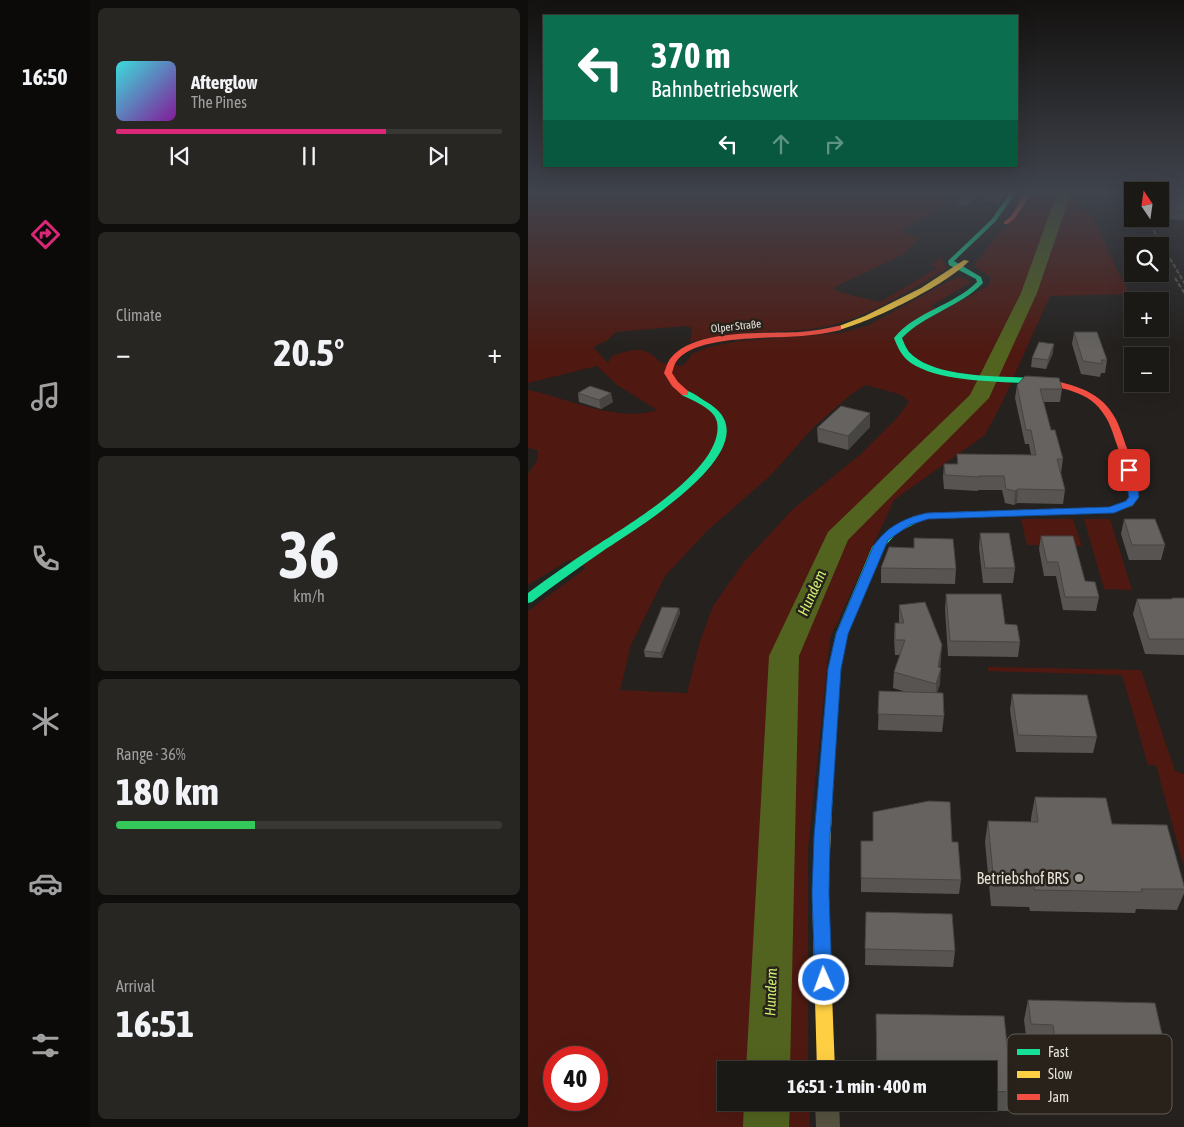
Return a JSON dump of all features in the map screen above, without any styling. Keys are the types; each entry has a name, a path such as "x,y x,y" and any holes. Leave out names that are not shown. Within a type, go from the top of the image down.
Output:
{"street":[{"path":"826,1061 820,893 830,703 835,662 842,634 878,547 894,529 906,522 927,516 1111,510 1129,503 1134,497 1129,470 1112,420 1100,403 1082,393 1061,385 1019,378 967,376 931,368 906,355 900,347 898,338 902,330 918,318 957,300 979,286 981,282 979,278 951,264 967,246"},
{"name":"Olper Straße","path":"528,599 669,502 699,474 716,452 723,432 719,417 709,407 685,393 668,373 670,364 680,354 698,345 722,339 803,334 846,326 878,314 958,268 982,246"},
{"path":"827,1111 828,1127"}],"shaded area":[{"path":"528,246 912,246 904,254 833,288 839,292 880,302 937,268 932,265 942,256 946,269 882,306 829,326 803,330 730,334 690,342 692,328 685,326 616,332 608,340 593,347 608,363 612,356 638,350 650,353 661,363 683,366 692,354 709,347 738,341 841,333 869,325 949,281 959,277 967,279 970,283 931,306 942,311 988,286 991,277 975,267 975,264 989,246 1106,246 1128,292 1124,292 1124,294 1050,296 1002,403 985,435 894,500 830,638 808,850 808,1061 717,1061 717,1111 809,1111 810,1127 528,1127 528,611 586,568 569,560 528,585 528,474 538,459 538,450 528,448 528,390 609,411 642,413 657,410 617,385 597,366 528,383","holes":["866,385 902,395 909,402 897,418 861,454 793,509 743,563 713,606 700,641 687,693 620,690 631,645 665,576 707,531 770,476 813,428 850,395"]},
{"path":"1021,519 1073,519 1082,546 1027,545"},
{"path":"1084,519 1110,519 1132,590 1104,589"},
{"path":"988,667 1141,670 1175,771 1184,774 1184,867 1156,765 1148,765 1122,675 988,671"}],"building":[{"path":"1074,332 1097,332 1107,360 1101,360 1103,364 1083,361"},
{"path":"1039,342 1054,344 1048,360 1032,358"},
{"path":"1025,376 1059,378 1062,389 1040,389 1051,430 1055,430 1063,459 1057,459 1065,490 1018,489 1015,491 1006,489 1004,476 945,475 944,464 958,464 957,454 1036,455 1031,430 1026,430 1017,385"},
{"path":"590,386 611,393 599,400 578,393"},
{"path":"841,406 870,413 848,436 817,428"},
{"path":"1124,519 1155,519 1165,545 1132,545"},
{"path":"980,533 1009,533 1015,568 985,568"},
{"path":"1041,536 1073,536 1085,581 1095,582 1099,597 1065,597 1058,562 1047,562"},
{"path":"914,538 953,539 956,569 881,568 889,547 914,548"},
{"path":"946,594 1001,594 1005,624 1017,625 1020,642 950,641"},
{"path":"1185,598 1185,639 1149,639 1137,599"},
{"path":"925,602 942,645 938,667 941,668 936,684 894,672 905,640 895,640 895,623 904,623 899,605"},
{"path":"662,607 679,608 661,653 644,651"},
{"path":"879,691 943,693 944,716 878,714"},
{"path":"1012,694 1087,695 1097,737 1018,735"},
{"name":"Betriebshof BRS","path":"1035,797 1106,798 1112,824 1167,825 1185,889 1141,889 1142,892 1034,890 1034,886 994,885 988,821 1038,822"},
{"path":"929,801 950,802 952,842 958,842 961,880 861,878 861,841 873,841 873,812"},
{"path":"866,912 952,914 955,951 865,949"},
{"path":"1028,1000 1155,1003 1162,1034 1054,1034 1053,1025 1031,1024"},
{"path":"876,1014 1004,1016 1007,1044 1007,1092 997,1091 997,1061 877,1061"}],"waterway":[{"name":"Hundem","path":"768,1061 784,656 837,537 979,398 1029,293 1046,246"},
{"name":"Hundem","path":"766,1127 767,1111"}],"railway":[{"path":"1163,246 1185,284"},
{"path":"1175,278 1185,294"}],"traffic: fast":[{"path":"967,246 951,261 951,264 979,278 981,282 962,298 917,321 907,329 898,338 904,352 914,361 946,373 1037,381"},
{"path":"528,599 659,508 697,476 712,458 721,440 722,423 720,417 712,409 685,393"},
{"path":"825,808 834,669 842,633 878,547 893,531 916,519"}],"traffic: slow":[{"path":"838,328 868,317 923,289 966,261"},
{"path":"916,519 927,516 1111,510 1128,504"},
{"path":"825,808 820,893 826,1061"}],"traffic: jam":[{"path":"685,393 675,384 668,373 674,359 685,350 699,344 734,337 805,334 838,328"},
{"path":"1037,381 1078,390 1096,401 1110,416 1134,485 1134,497 1128,504"}],"place":[{"name":"Betriebshof BRS","path":"1079,878"}],"route":[{"path":"824,980 820,893 822,836 829,752 830,703 834,669 842,634 878,547 894,529 906,522 927,516 1111,510 1122,507 1134,497 1129,470"}]}
